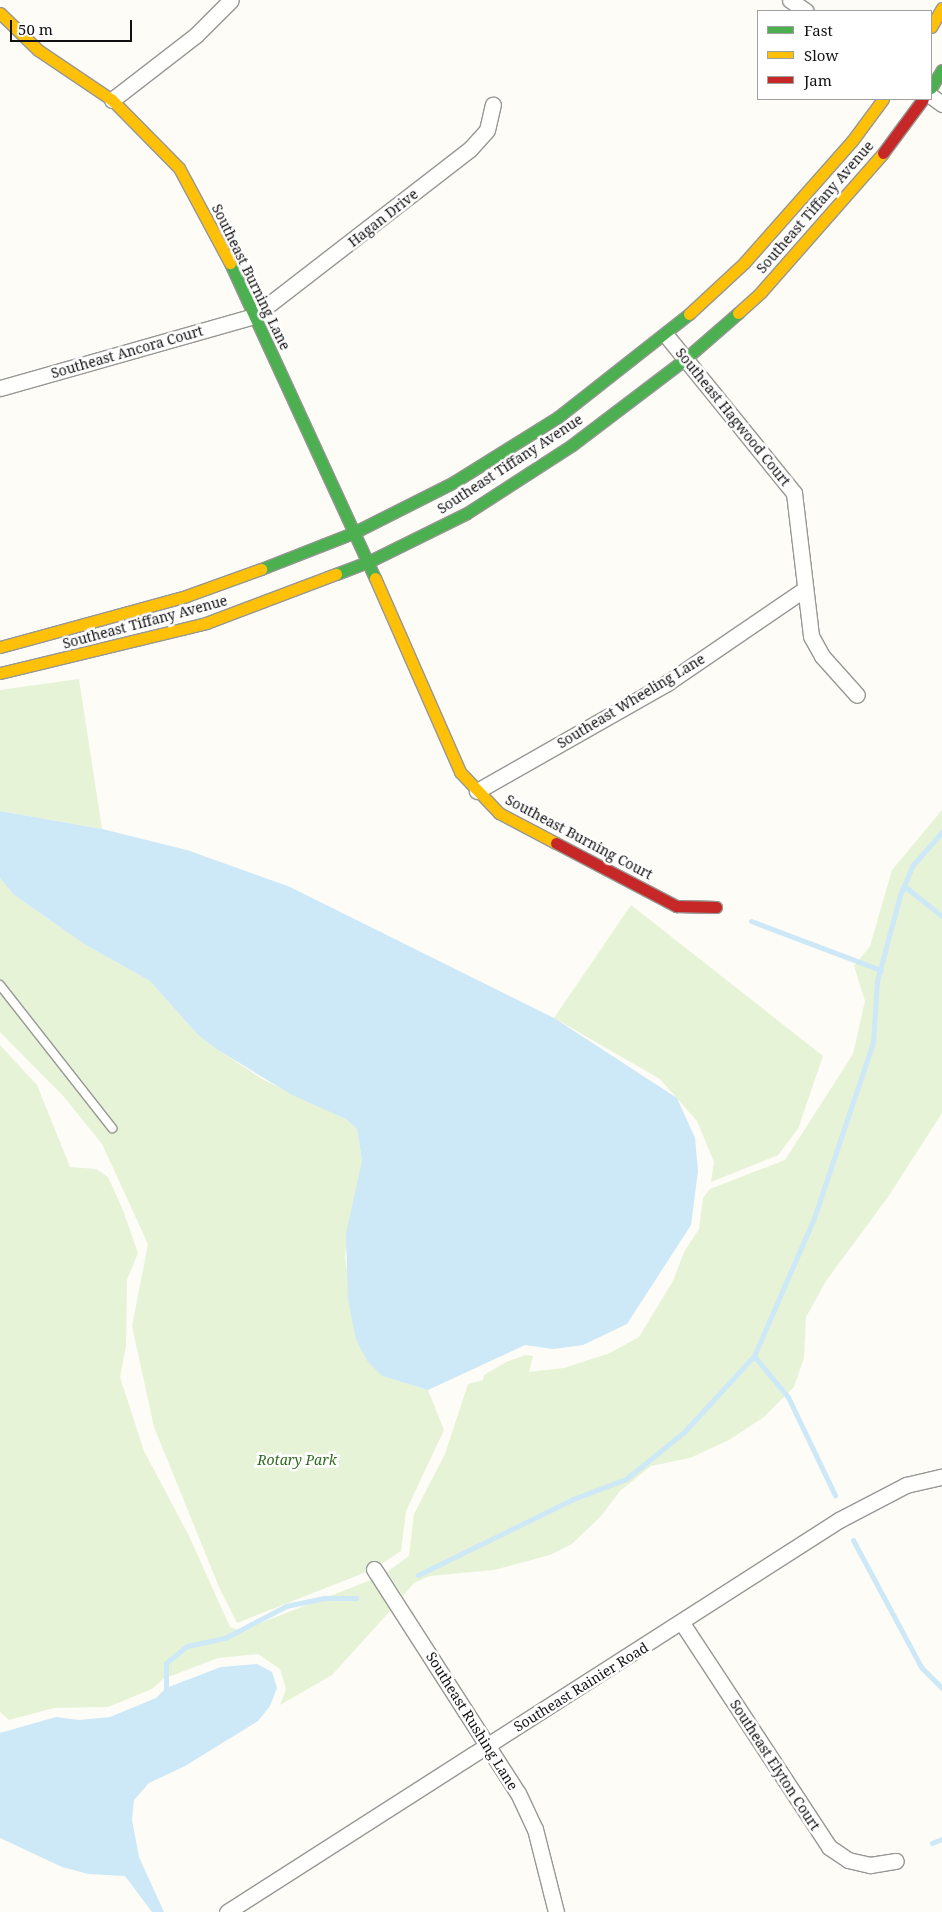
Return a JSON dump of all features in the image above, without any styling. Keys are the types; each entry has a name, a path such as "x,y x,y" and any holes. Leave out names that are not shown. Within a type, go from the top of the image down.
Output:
{"street":[{"path":"112,100 196,35 231,0"},
{"path":"790,0 805,10"},
{"path":"932,24 942,8"},
{"name":"Southeast Burning Lane","path":"0,13 38,50 112,100 179,168 220,241 368,562"},
{"path":"932,86 942,70"},
{"name":"Southeast Tiffany Avenue","path":"0,647 186,596 353,533 454,482 550,422 666,335 744,263 852,141 883,100"},
{"name":"Southeast Tiffany Avenue","path":"0,673 206,623 368,562 483,502 572,445 684,360 760,292 868,173 923,100"},
{"name":"Hagan Drive","path":"254,316 470,149 487,130 492,105"},
{"name":"Southeast Ancora Court","path":"0,388 254,316"},
{"name":"Southeast Hagwood Court","path":"666,335 684,360 794,493 812,636 822,656 857,695"},
{"name":"Southeast Burning Court","path":"368,562 460,772 499,813 676,906 716,907"},
{"name":"Southeast Wheeling Lane","path":"477,791 667,683 806,589"},
{"name":"Southeast Rainier Road","path":"227,1912 682,1623 839,1520 906,1485 942,1477"},
{"name":"Southeast Rushing Lane","path":"374,1568 490,1745 534,1829 556,1912"},
{"name":"Southeast Elyton Court","path":"682,1623 829,1847 848,1860 870,1865 896,1861"}],"lane":[{"path":"0,985 112,1128"}],"green space":[{"path":"79,679 102,829 0,811 0,690"},
{"path":"942,810 942,1113 888,1197 826,1281 806,1317 804,1358 794,1387 764,1417 729,1440 690,1458 651,1466 620,1491 601,1516 572,1544 550,1555 494,1570 430,1576 414,1583 403,1596 387,1572 409,1556 414,1514 445,1454 468,1384 483,1380 484,1375 506,1362 526,1355 533,1356 529,1372 564,1368 610,1353 639,1337 673,1281 684,1252 699,1229 703,1198 710,1189 785,1160 853,1054 865,1001 854,966 870,946 892,870"},
{"name":"Rotary Park","path":"0,878 13,894 84,944 150,981 198,1035 218,1050 264,1080 346,1119 357,1129 362,1161 345,1256 356,1340 382,1376 428,1390 444,1430 406,1511 401,1551 374,1569 237,1623 219,1587 154,1427 132,1326 148,1244 102,1144 64,1097 0,1032"},
{"path":"631,905 823,1056 798,1129 778,1155 711,1182 714,1162 697,1121 660,1079 554,1018"},
{"path":"0,1045 37,1085 70,1167 96,1169 108,1177 123,1210 138,1253 127,1280 126,1347 120,1377 144,1451 189,1536 230,1627 240,1631 371,1580 391,1610 332,1675 280,1705 286,1689 280,1669 258,1654 218,1658 163,1679 152,1689 108,1707 54,1708 9,1720 0,1712"}],"water":[{"path":"0,811 102,829 187,850 290,887 554,1018 677,1098 695,1138 698,1171 691,1225 627,1324 583,1345 553,1349 525,1345 428,1390 382,1376 368,1362 356,1340 348,1299 346,1234 362,1161 357,1129 346,1119 292,1095 218,1050 198,1035 150,981 84,944 13,894 0,878"},
{"path":"257,1664 272,1672 277,1688 270,1706 258,1721 185,1766 149,1783 134,1800 132,1820 139,1857 164,1912 152,1912 125,1876 88,1874 62,1867 0,1838 0,1733 56,1717 79,1720 110,1717 156,1698 166,1688 221,1667"}],"waterway":[{"path":"418,1575 573,1499 626,1479 684,1432 754,1356 814,1218 873,1043 877,981 900,895 913,865 942,832"},
{"path":"904,886 942,916"},
{"path":"751,921 881,970"},
{"path":"754,1356 788,1397 835,1495"},
{"path":"853,1540 921,1667 942,1688"},
{"path":"166,1688 166,1663 187,1646 225,1638 286,1606 325,1598 356,1598"},
{"path":"932,1843 942,1839"}],"traffic: fast":[{"path":"932,86 942,70"},
{"path":"230,263 375,578"},
{"path":"336,574 368,562 467,513 572,445 684,360 738,313"},
{"path":"261,569 353,533 454,482 558,417 689,314"}],"traffic: slow":[{"path":"932,25 942,8"},
{"path":"0,13 38,50 112,100 179,168 230,263"},
{"path":"689,314 744,263 852,141 882,100"},
{"path":"738,313 761,292 883,153"},
{"path":"0,647 186,596 261,569"},
{"path":"0,673 206,623 336,574"},
{"path":"375,578 460,772 499,813 556,843"}],"traffic: jam":[{"path":"883,153 922,100"},
{"path":"556,843 676,906 716,907"}]}
